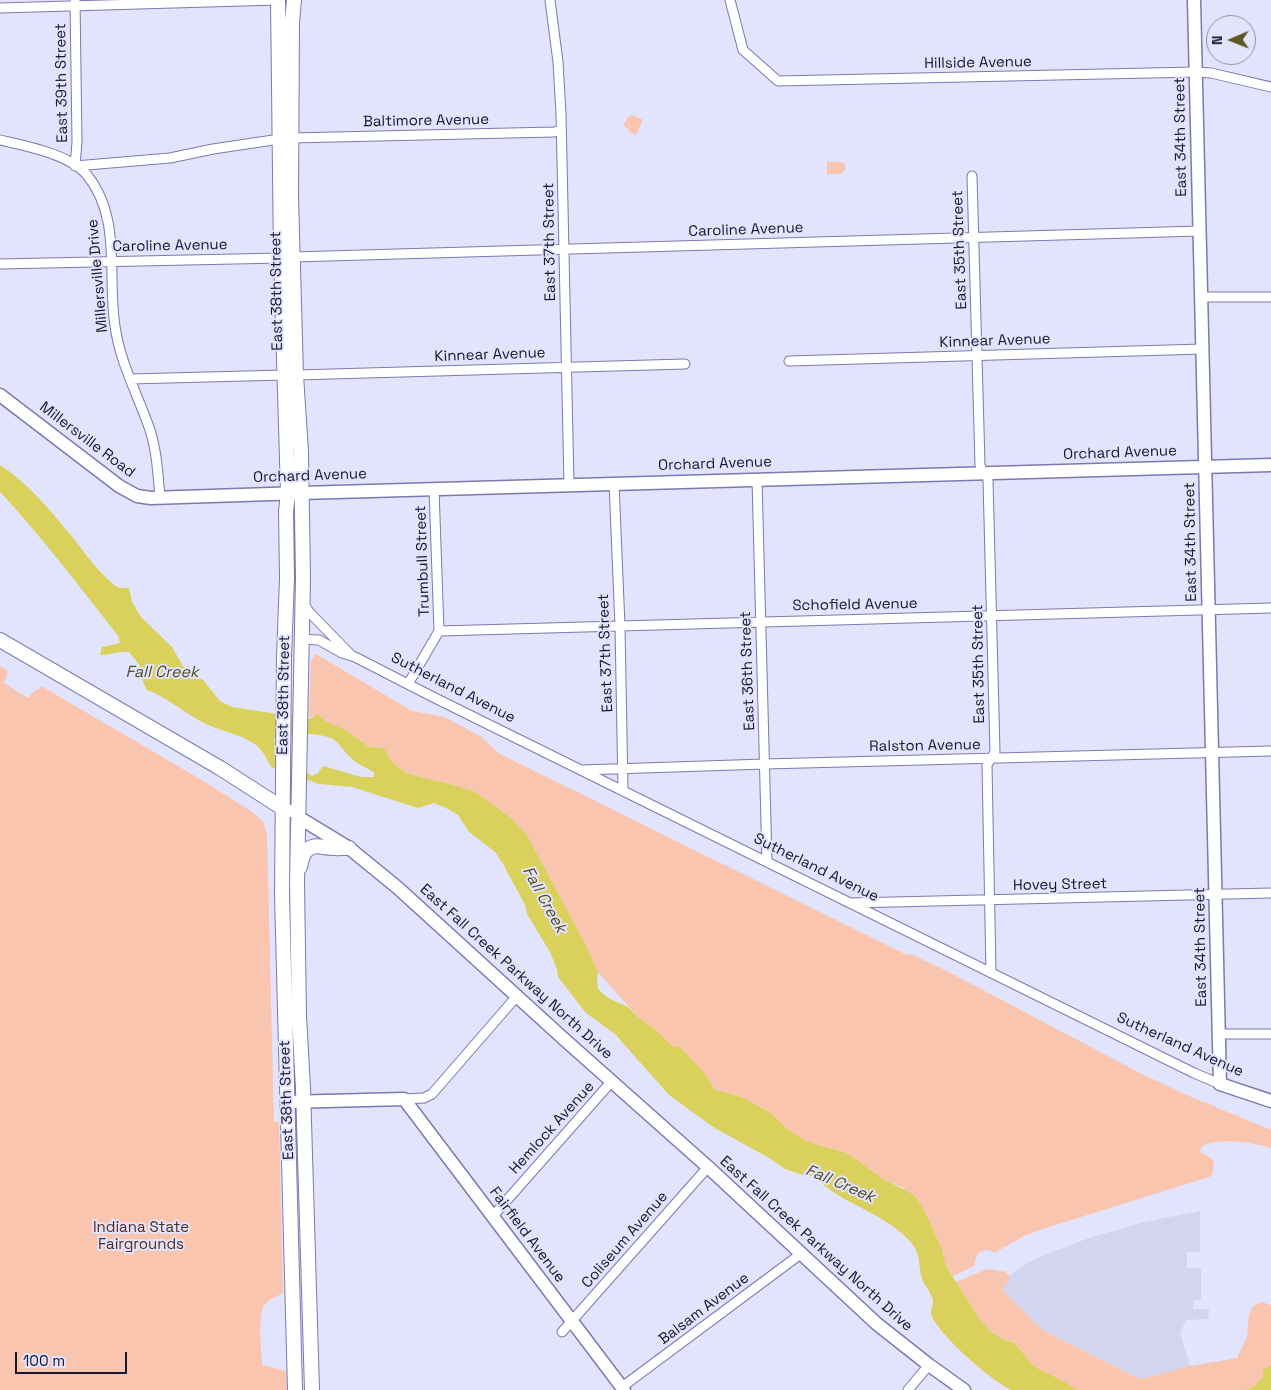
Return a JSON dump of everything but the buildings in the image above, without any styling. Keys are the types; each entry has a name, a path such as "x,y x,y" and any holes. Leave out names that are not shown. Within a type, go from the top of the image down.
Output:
{"main road":[{"name":"East 38th Street","path":"278,0 286,138 290,375 301,452 295,493 302,602 297,882 299,1016 304,1102 312,1390"},
{"name":"East 38th Street","path":"286,138 294,0"},
{"name":"East 34th Street","path":"1194,0 1220,1084"},
{"name":"Millersville Road","path":"0,395 124,490 137,496 160,498"},
{"name":"Orchard Avenue","path":"160,498 614,483 1271,465"},
{"name":"East 38th Street","path":"295,493 286,512 287,578 284,657 282,941 295,1390"},
{"name":"East Fall Creek Parkway North Drive","path":"0,640 220,768 349,848 398,888 708,1167 877,1324 929,1366 964,1390"},
{"path":"297,882 300,862 306,850 317,845 349,848"},
{"name":"Sutherland Avenue","path":"1220,1084 1271,1101"},
{"path":"287,1102 404,1100"},
{"name":"Fairfield Avenue","path":"404,1100 623,1389"}],"street":[{"path":"0,8 75,3 278,0"},
{"name":"East 37th Street","path":"550,0 558,62 561,130 569,485"},
{"name":"Hillside Avenue","path":"730,0 743,50 774,79 783,81 1196,72"},
{"name":"East 39th Street","path":"75,3 78,142 75,166"},
{"path":"1196,72 1211,73 1271,87"},
{"name":"Baltimore Avenue","path":"75,166 170,158 213,149 286,138 554,132 561,130"},
{"name":"Millersville Drive","path":"0,140 38,150 75,166 88,177 104,205 109,226 115,328 120,352 152,440 160,498"},
{"name":"East 35th Street","path":"972,176 980,465 988,480 992,615 995,752 987,765 991,973"},
{"name":"Caroline Avenue","path":"0,264 564,250 1200,231"},
{"path":"1201,297 1271,296"},
{"name":"Kinnear Avenue","path":"789,360 1202,349"},
{"name":"Kinnear Avenue","path":"130,379 684,364"},
{"name":"East 36th Street","path":"757,479 768,862"},
{"name":"East 37th Street","path":"614,483 620,626 623,791"},
{"name":"Trumbull Street","path":"408,684 439,630 434,489"},
{"name":"Sutherland Avenue","path":"302,602 351,655"},
{"name":"Schofield Avenue","path":"439,630 1271,608"},
{"name":"Sutherland Avenue","path":"301,639 319,640 342,653 351,655 991,973 1220,1084"},
{"name":"Ralston Avenue","path":"580,770 1271,751"},
{"name":"Hovey Street","path":"850,903 1271,893"},
{"path":"404,1100 424,1098 432,1094 517,996"},
{"path":"1219,1034 1271,1034"},
{"name":"Hemlock Avenue","path":"492,1216 612,1081"},
{"name":"Coliseum Avenue","path":"562,1332 708,1167"},
{"name":"Balsam Avenue","path":"623,1389 802,1253"},
{"path":"294,1336 310,1336"},
{"path":"908,1390 929,1366"}],"shaded area":[{"path":"1200,1211 1200,1252 1187,1252 1187,1268 1201,1268 1201,1300 1193,1300 1193,1309 1209,1309 1208,1319 1186,1320 1180,1333 1190,1366 1140,1379 1044,1331 1002,1290 1007,1279 1019,1268 1035,1259 1089,1238 1144,1222"}],"green space":[{"path":"633,115 643,120 636,135 623,126 628,117"},
{"path":"827,162 841,162 845,164 845,170 841,174 827,174"},
{"path":"316,654 412,711 444,717 480,736 500,754 905,954 913,955 945,970 1140,1073 1189,1096 1271,1130 1271,1148 1237,1142 1203,1145 1200,1150 1201,1153 1213,1161 1212,1176 1026,1235 994,1253 990,1250 983,1251 977,1254 974,1266 953,1276 946,1266 942,1249 924,1210 903,1188 882,1178 847,1153 808,1142 786,1128 771,1113 744,1098 714,1089 707,1076 657,1031 638,1017 598,972 587,947 527,835 511,818 474,791 408,774 393,763 384,748 369,747 346,730 327,722 317,714 309,718 311,661"},
{"name":"Indiana State Fairgrounds","path":"0,666 8,671 4,683 28,698 41,686 200,779 251,811 264,823 267,836 274,1121 279,1122 283,1293 268,1301 263,1308 260,1332 262,1365 286,1371 287,1390 0,1390"},
{"path":"987,1269 1006,1272 1010,1277 1002,1290 1044,1331 1140,1379 1190,1366 1237,1358 1247,1337 1249,1315 1253,1306 1262,1302 1271,1305 1271,1365 1263,1370 1263,1377 1252,1388 1245,1390 1075,1390 1065,1382 1033,1366 1015,1343 1004,1340 990,1331 981,1321 956,1282"}],"water":[{"name":"Fall Creek","path":"0,465 18,478 42,501 105,577 118,587 129,588 132,602 141,617 172,647 187,673 203,680 220,701 232,707 310,719 317,714 327,722 346,730 369,747 384,748 393,763 408,774 474,791 511,818 527,835 587,947 598,972 598,989 608,998 628,1007 672,1046 681,1048 707,1076 714,1089 744,1098 771,1113 786,1128 808,1142 847,1153 882,1178 914,1195 924,1210 942,1249 946,1266 981,1321 990,1331 1004,1340 1015,1343 1033,1366 1077,1390 1012,1390 992,1378 953,1343 934,1320 931,1312 932,1298 921,1276 916,1249 902,1234 878,1217 838,1195 814,1176 803,1175 785,1169 713,1127 669,1095 615,1034 586,1013 558,977 550,952 527,914 525,905 503,864 495,852 469,832 458,815 434,803 418,808 352,787 319,784 271,767 261,750 250,741 206,724 163,697 147,690 143,682 140,666 129,652 100,655 102,647 120,643 118,636 46,544 0,492","holes":["297,733 331,738 360,765 374,772 374,777 361,777 323,766 318,773 312,776 284,757 275,746 274,739 277,736"]},
{"path":"1271,1365 1271,1390 1245,1390 1252,1388 1263,1377 1263,1370"}]}
